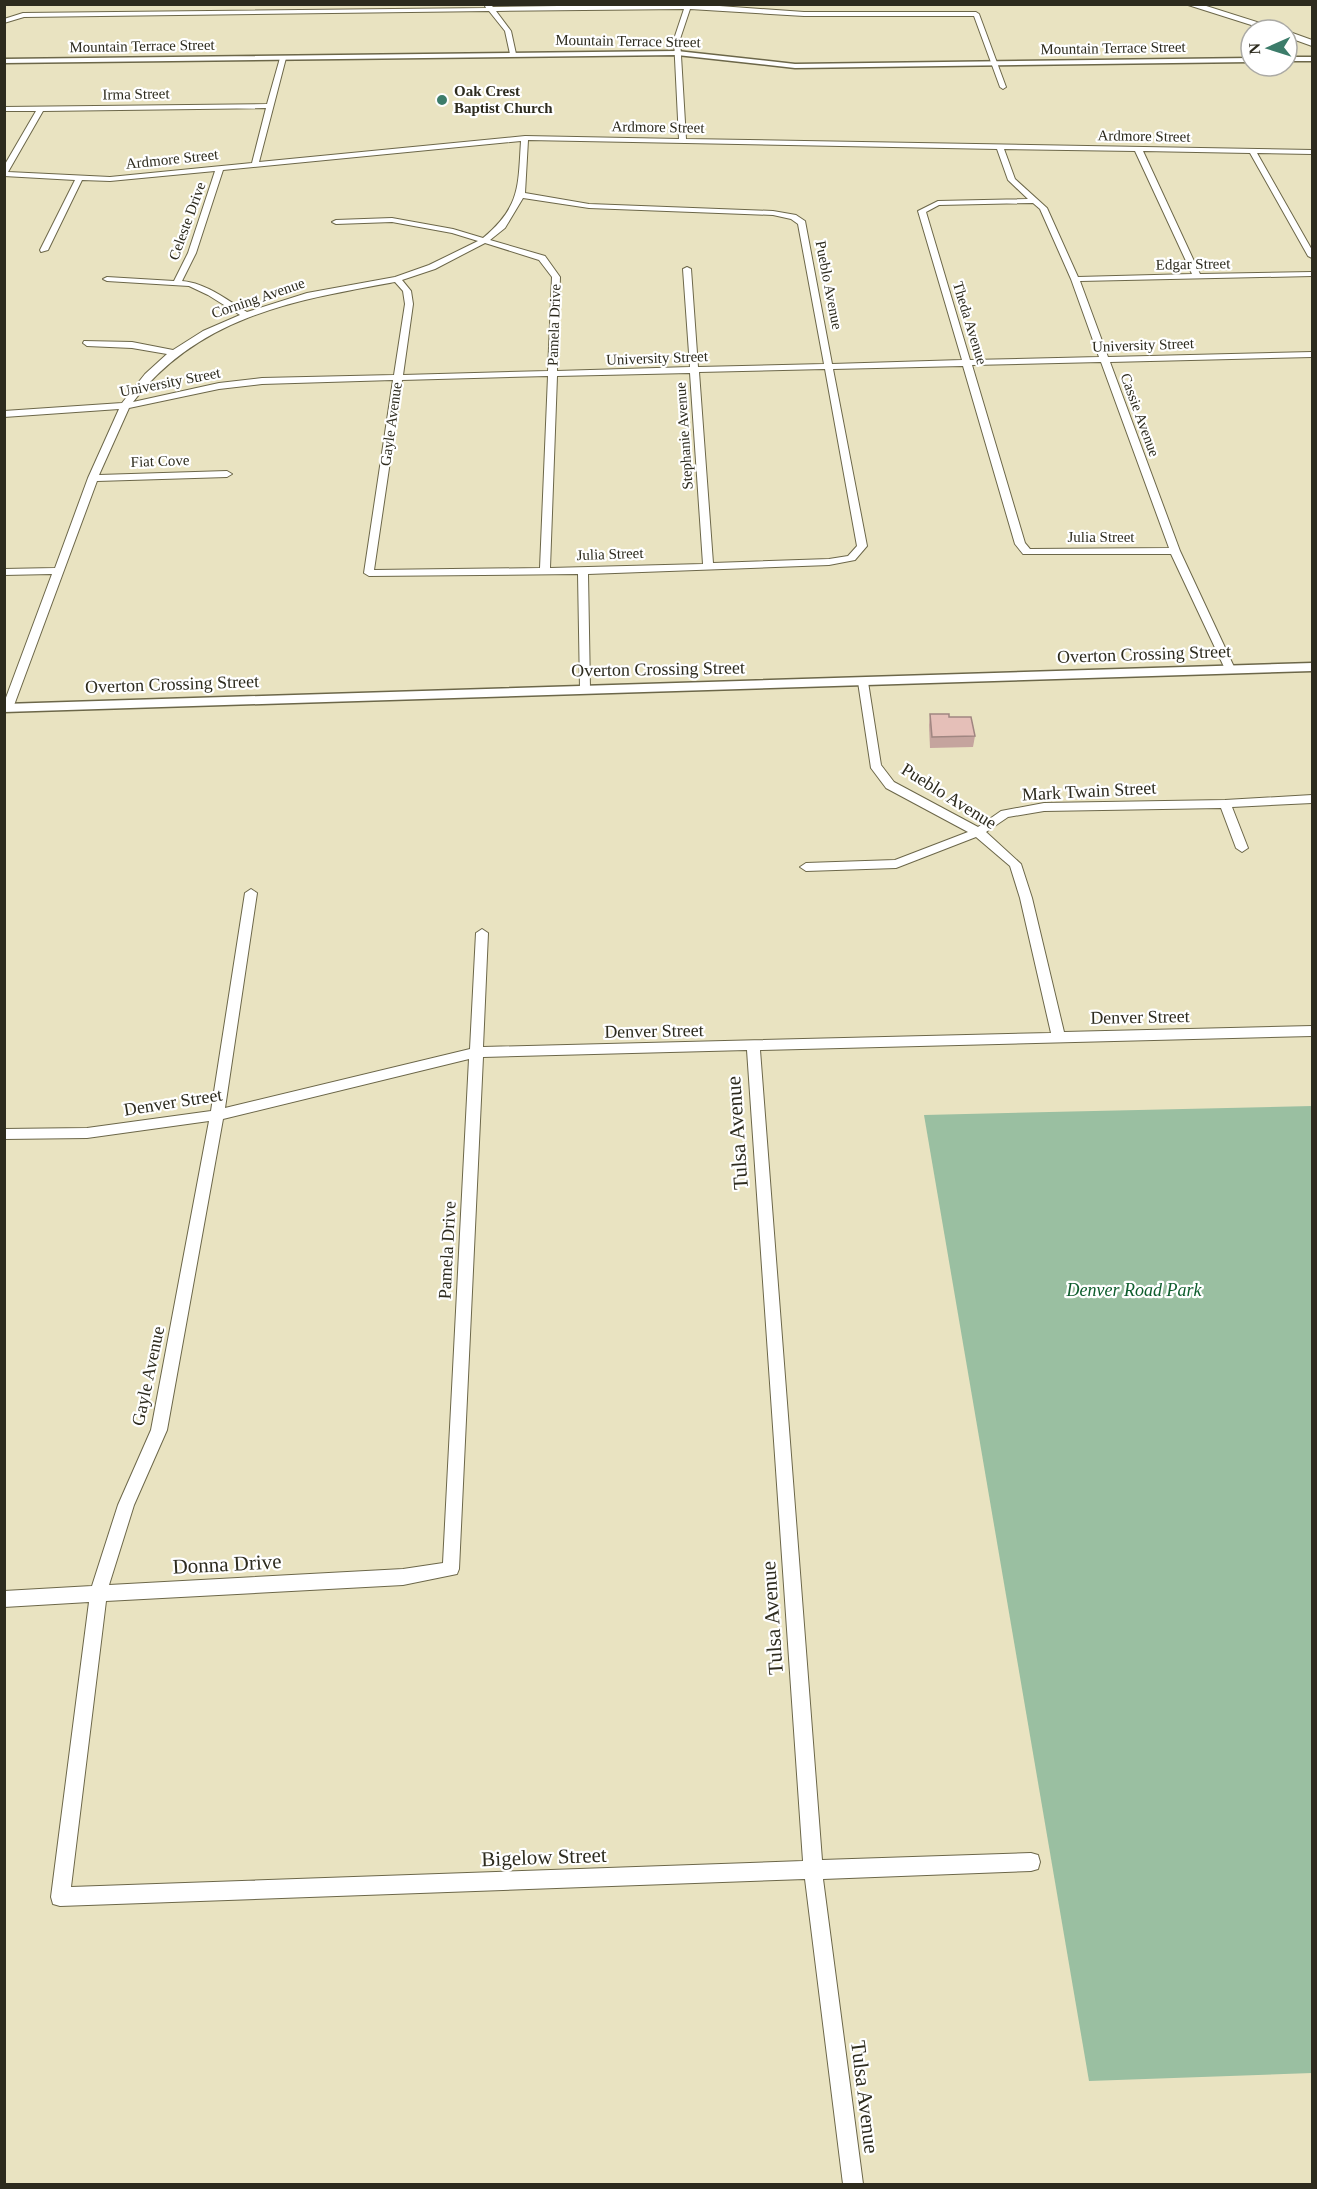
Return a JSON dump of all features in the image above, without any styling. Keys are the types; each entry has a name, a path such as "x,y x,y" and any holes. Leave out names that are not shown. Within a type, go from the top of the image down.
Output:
{"main road":[{"path":"1190,4 1239,19"}],"street":[{"path":"683,140 676,53 677,39 689,6"},
{"path":"4,21 23,15 488,7 689,6 804,15 976,14 1003,87"},
{"path":"488,7 506,24 511,37 513,54"},
{"name":"Mountain Terrace Street","path":"4,61 676,53 795,66 1239,60"},
{"path":"255,164 268,106 283,58"},
{"name":"Irma Street","path":"4,109 268,106"},
{"path":"4,174 41,108"},
{"name":"Ardmore Street","path":"4,174 110,179 525,138 1312,152"},
{"name":"Corning Avenue","path":"6,708 93,478 125,406 148,375 174,353 206,333 246,315 307,295 397,279 432,267 484,241 502,226 521,195 525,138"},
{"name":"Cassie Avenue","path":"1000,147 1012,180 1043,208 1075,279 1175,551 1230,669"},
{"path":"1138,149 1198,278"},
{"path":"1252,151 1312,256"},
{"name":"Celeste Drive","path":"178,281 192,253 219,168"},
{"path":"44,249 79,179"},
{"name":"Pueblo Avenue","path":"521,195 590,206 773,213 793,217 802,223 862,546 851,558"},
{"name":"Theda Avenue","path":"1027,552 1020,544 969,364 922,211 938,203 1035,201"},
{"name":"Pamela Drive","path":"336,222 392,220 453,231 542,258 556,278 545,571"},
{"name":"Stephanie Avenue","path":"687,268 708,565"},
{"name":"Edgar Street","path":"1075,279 1312,274"},
{"path":"107,279 178,281 211,292 246,315"},
{"name":"Gayle Avenue","path":"369,573 409,304 407,291 397,279"},
{"path":"87,343 132,345 174,353"},
{"name":"University Street","path":"4,414 125,406 219,386 262,381 1312,354"},
{"name":"Fiat Cove","path":"93,478 227,474"},
{"name":"Julia Street","path":"1027,552 1175,551"},
{"name":"Julia Street","path":"369,573 583,571 829,562 851,558"},
{"path":"4,572 58,571"},
{"path":"583,571 585,689"},
{"name":"Overton Crossing Street","path":"6,708 1312,667"},
{"name":"Pueblo Avenue","path":"863,682 875,765 890,784 978,832 1015,864 1026,898 1059,1037"},
{"name":"Mark Twain Street","path":"807,867 896,864 978,832 1005,814 1044,807 1226,804 1312,799"},
{"path":"1226,804 1242,848"},
{"name":"Gayle Avenue","path":"60,1897 98,1594 126,1505 159,1430 217,1115 251,893"},
{"name":"Pamela Drive","path":"451,1569 482,933"},
{"name":"Denver Street","path":"4,1134 87,1133 217,1115 477,1053 1312,1031"},
{"name":"Tulsa Avenue","path":"753,1047 813,1870 853,2184"},
{"name":"Donna Drive","path":"4,1599 403,1577 451,1569"},
{"name":"Bigelow Street","path":"60,1897 1031,1862"}],"green space":[{"name":"Denver Road Park","path":"1312,1106 1312,2073 1089,2081 924,1115"}],"building":[{"path":"930,714 971,717 975,736 932,737"}],"place":[{"name":"Oak Crest Baptist Church","path":"442,100"}]}
